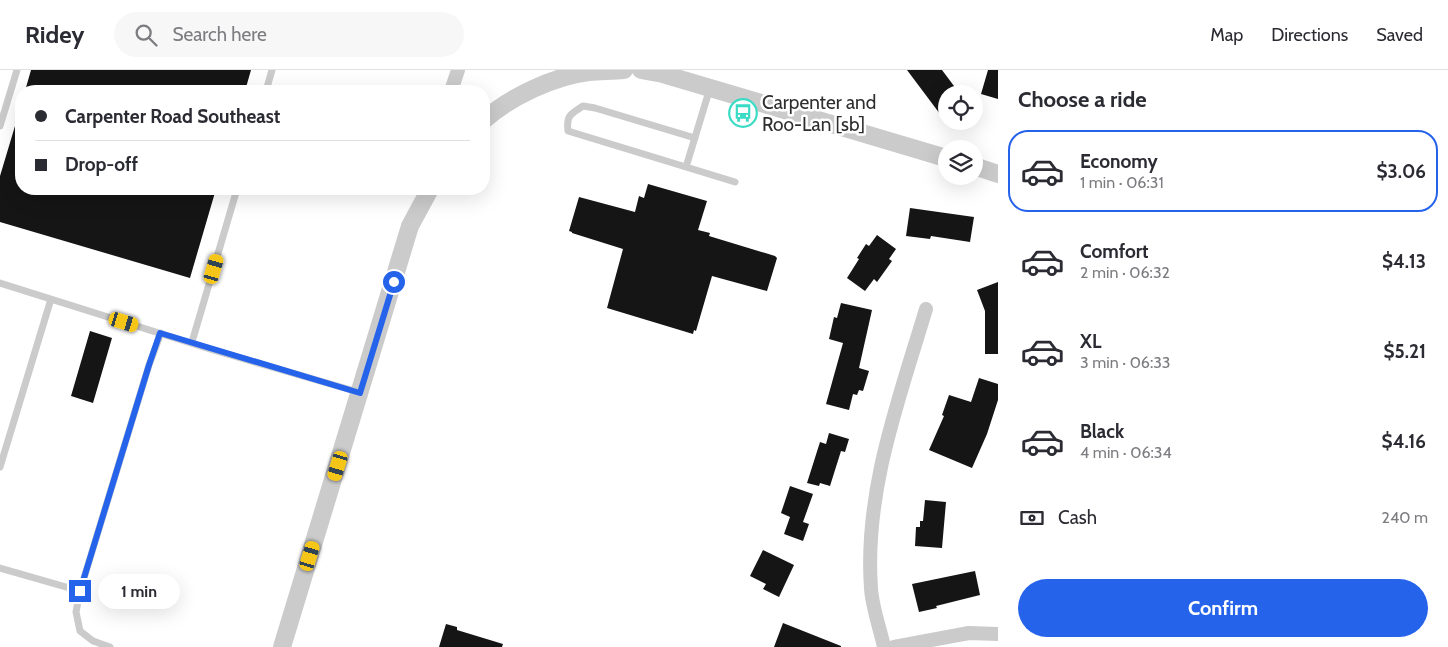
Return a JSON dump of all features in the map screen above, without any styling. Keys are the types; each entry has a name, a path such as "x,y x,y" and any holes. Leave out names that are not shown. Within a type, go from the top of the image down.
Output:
{"street":[{"path":"453,85 458,70"},
{"path":"490,115 521,95 557,80 588,72 624,70"},
{"path":"641,70 663,72 710,88 938,156"},
{"path":"983,169 998,174"},
{"path":"282,647 420,195"},
{"path":"410,226 427,195"},
{"path":"884,647 871,590 870,537 881,464 926,309"},
{"path":"894,647 969,634 998,634"}],"lane":[{"path":"0,126 17,70"},
{"path":"268,85 272,70"},
{"path":"686,167 710,88"},
{"path":"695,138 596,108 583,106 571,114 567,121 568,131 735,182"},
{"path":"192,342 235,195"},
{"path":"0,283 360,393"},
{"path":"0,467 51,299"},
{"path":"110,647 93,641 80,631 76,612 80,591 160,333"},
{"path":"0,568 80,591"}],"building":[{"path":"31,70 251,70 247,85 27,85"},
{"path":"907,70 942,70 953,85 938,85 938,111"},
{"path":"988,70 998,70 998,99 983,95"},
{"path":"15,126 15,195 214,195 190,278 0,222 0,176"},
{"path":"648,184 707,201 698,230 710,233 709,236 775,256 777,258 767,291 712,276 696,331 694,330 693,334 607,308 623,249 569,231 579,197 635,212 639,196 644,198"},
{"path":"910,208 974,217 970,242 931,236 930,239 906,236"},
{"path":"877,235 896,249 889,259 892,261 877,282 874,279 865,291 847,278 866,244 869,246"},
{"path":"998,282 998,354 985,354 985,311 977,290"},
{"path":"841,303 872,310 859,368 869,371 863,391 859,390 857,395 853,394 849,410 826,404 843,343 829,339 834,317 837,318"},
{"path":"90,331 112,338 93,403 71,396"},
{"path":"979,378 998,384 998,400 987,434 972,468 929,450 944,416 942,415 949,395 971,402"},
{"path":"829,433 849,439 845,452 841,451 830,486 820,483 819,486 807,483 820,442 826,444"},
{"path":"790,486 813,494 803,522 809,524 803,541 784,534 790,517 781,513"},
{"path":"925,500 946,502 942,548 915,546 916,527 920,527 920,521 923,521"},
{"path":"763,550 794,565 779,597 763,589 766,584 750,576"},
{"path":"975,571 980,595 919,612 912,584"},
{"path":"783,623 841,646 841,647 774,647"},
{"path":"446,624 457,627 457,630 503,644 502,647 439,647"}],"place":[{"name":"Carpenter and Roo-Lan [sb]","path":"743,113"}],"route":[{"path":"80,591 160,333 360,393 394,282"}]}
